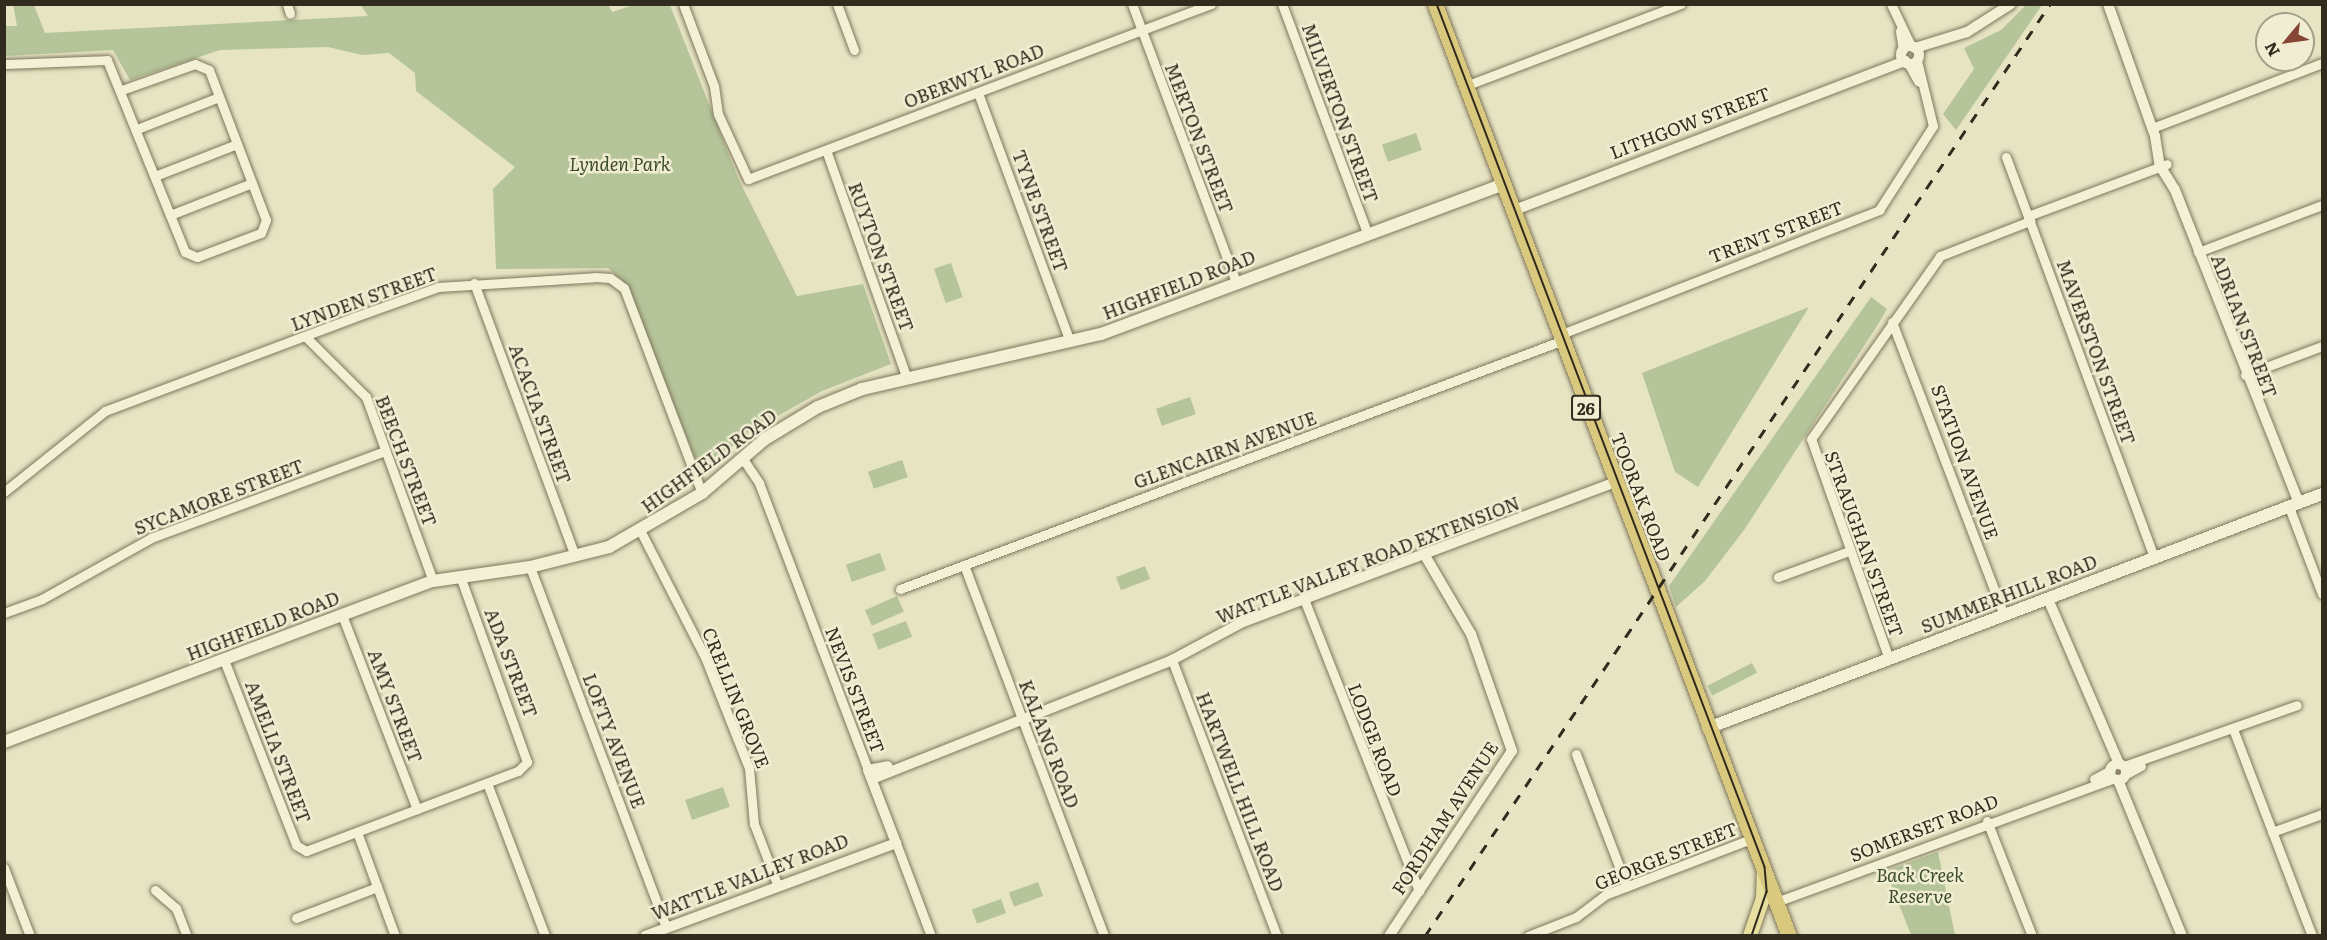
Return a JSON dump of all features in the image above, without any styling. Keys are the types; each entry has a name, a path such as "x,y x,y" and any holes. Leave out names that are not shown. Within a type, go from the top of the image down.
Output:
{"highway":[{"name":"TOORAK ROAD","path":"1435,4 1614,482 1787,929"}],"main road":[{"name":"HIGHFIELD ROAD","path":"4,742 433,581 530,567 575,556 641,532 702,493 743,459 818,407 906,376 1070,342 1502,185"},
{"name":"SUMMERHILL ROAD","path":"1708,728 2322,494"},
{"path":"1750,936 1764,892 1763,868"},
{"path":"1755,920 1771,913 1787,929"}],"street":[{"path":"287,4 290,14"},
{"name":"OBERWYL ROAD","path":"683,4 714,86 718,114 748,179 1211,4"},
{"path":"837,4 854,50"},
{"name":"MERTON STREET","path":"1132,4 1236,282"},
{"name":"MILVERTON STREET","path":"1282,4 1367,233"},
{"path":"1465,86 1681,4"},
{"name":"TRENT STREET","path":"1560,338 1879,210 1931,132 1932,116 1891,4"},
{"name":"LITHGOW STREET","path":"1512,211 1939,43 2011,4"},
{"name":"ADRIAN STREET","path":"2108,4 2164,165 2283,474 2292,506"},
{"path":"4,64 107,60 122,90 170,215 190,257 261,233 266,220 209,70 195,63 122,90"},
{"path":"2153,132 2322,63"},
{"name":"TYNE STREET","path":"978,93 1070,342"},
{"path":"136,129 219,98"},
{"path":"155,176 237,144"},
{"name":"RUYTON STREET","path":"825,150 906,376"},
{"name":"MAVERSTON STREET","path":"2006,157 2154,558"},
{"path":"1892,322 1942,254 2164,165"},
{"path":"170,215 252,183"},
{"path":"2198,252 2322,205"},
{"name":"LYNDEN STREET","path":"4,492 105,411 438,286 595,277 610,278 624,288 702,493"},
{"name":"ACACIA STREET","path":"474,283 575,556"},
{"name":"STRAUGHAN STREET","path":"1889,659 1810,442 1892,322"},
{"name":"STATION AVENUE","path":"1892,322 2004,615"},
{"name":"BEECH STREET","path":"306,337 366,397 433,581"},
{"name":"GLENCAIRN AVENUE","path":"900,589 1560,338"},
{"path":"2245,375 2322,346"},
{"name":"SYCAMORE STREET","path":"4,613 42,599 151,538 385,451"},
{"name":"NEVIS STREET","path":"743,459 759,483 931,936"},
{"name":"WATTLE VALLEY ROAD EXTENSION","path":"870,774 1172,660 1236,625 1614,482"},
{"path":"2292,506 2322,594"},
{"name":"CRELLIN GROVE","path":"641,532 705,657 749,768 754,824 777,884"},
{"path":"1778,577 1849,551"},
{"name":"FORDHAM AVENUE","path":"1389,936 1512,747 1470,634 1424,554"},
{"name":"KALANG ROAD","path":"964,565 1104,936"},
{"name":"LOFTY AVENUE","path":"530,567 666,927"},
{"name":"ADA STREET","path":"460,576 527,762 487,783"},
{"path":"2051,598 2182,936"},
{"name":"LODGE ROAD","path":"1304,599 1410,881 1419,891"},
{"name":"AMY STREET","path":"342,615 417,809"},
{"name":"AMELIA STREET","path":"224,660 296,845 306,851 357,832"},
{"name":"HARTWELL HILL ROAD","path":"1172,660 1277,936"},
{"name":"SOMERSET ROAD","path":"1776,902 2297,705"},
{"path":"2232,729 2312,936"},
{"path":"1576,754 1627,887"},
{"path":"395,936 357,832 487,783 545,936"},
{"path":"2272,832 2322,814"},
{"path":"1987,822 2032,936"},
{"name":"WATTLE VALLEY ROAD","path":"645,936 894,839"},
{"name":"GEORGE STREET","path":"1528,936 1576,917 1627,887 1751,839"},
{"path":"4,868 9,893 30,936"},
{"path":"296,918 377,887"},
{"path":"155,890 176,908 187,936"}],"green space":[{"name":"Lynden Park","path":"13,4 34,5 45,33 368,16 360,4 608,4 612,12 633,5 670,5 738,178 797,296 863,284 891,364 822,391 749,432 701,474 627,285 608,268 496,269 493,189 515,167 416,91 415,73 389,53 362,55 328,47 220,50 130,80 113,50 5,56 4,26 17,26"},
{"path":"2026,5 2042,5 1956,130 1943,114 1974,69 1964,48 2001,30"},
{"path":"1416,133 1422,150 1388,162 1382,145"},
{"path":"951,263 963,297 946,303 934,269"},
{"path":"1871,297 1887,309 1877,326 1744,530 1705,581 1676,607 1669,586"},
{"path":"1809,307 1698,487 1675,472 1642,373"},
{"path":"1190,397 1196,414 1162,426 1156,409"},
{"path":"902,460 908,477 874,489 868,472"},
{"path":"880,553 886,570 852,582 846,565"},
{"path":"1145,566 1150,579 1121,590 1116,577"},
{"path":"897,596 904,612 872,626 865,610"},
{"path":"906,621 912,637 878,650 872,634"},
{"path":"1752,663 1757,673 1712,696 1707,686"},
{"path":"723,787 730,807 692,820 685,800"},
{"name":"Back Creek Reserve","path":"1938,852 1955,935 1911,935 1886,871"},
{"path":"1038,882 1043,896 1014,907 1009,893"},
{"path":"1001,899 1006,913 977,924 972,910"}],"tram line":[{"path":"1437,4 1765,867 1767,892 1752,936"}],"railway":[{"path":"1425,936 2050,4"}]}
